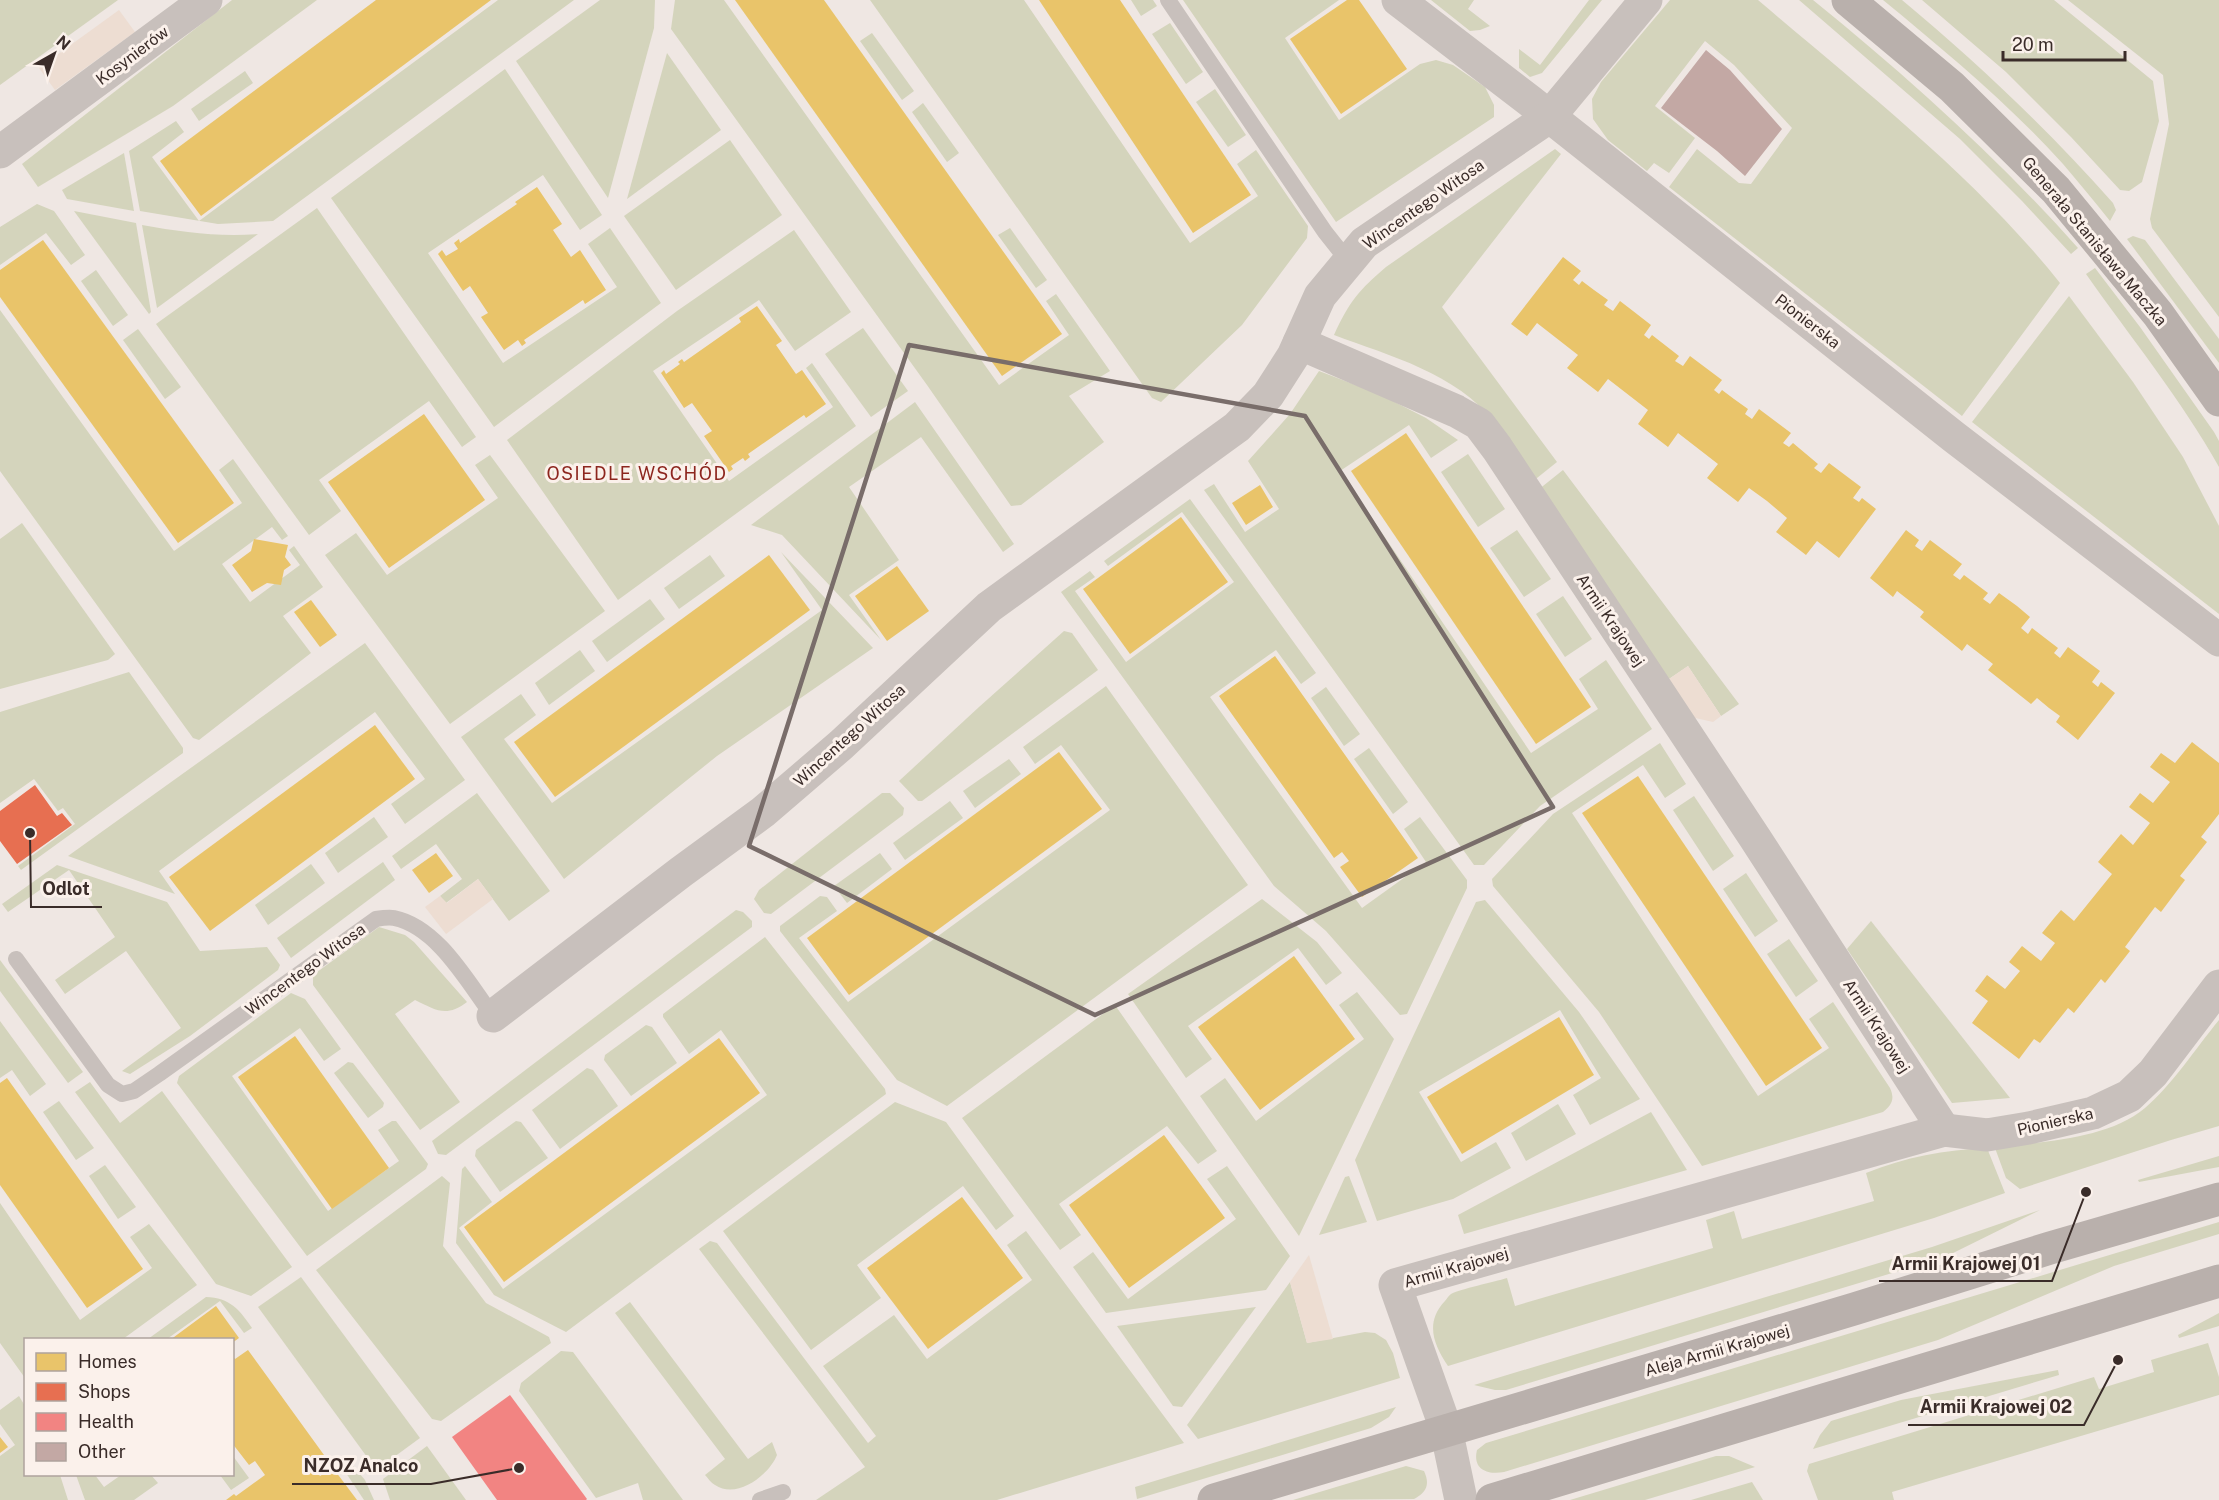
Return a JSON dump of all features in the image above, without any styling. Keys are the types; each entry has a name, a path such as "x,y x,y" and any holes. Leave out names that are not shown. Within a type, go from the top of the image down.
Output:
{"street":[{"name":"Kosynierów","path":"0,152 206,0"},
{"name":"Pionierska","path":"1398,0 1945,429 2219,640"},
{"name":"Wincentego Witosa","path":"494,1016 763,812 841,745 989,607 1237,427 1269,395 1299,343 1320,296 1364,243 1549,117 1646,0"},
{"name":"Generała Stanisława Maczka","path":"1848,0 1952,87 2056,190 2158,315 2219,400"},
{"name":"Armii Krajowej","path":"1299,343 1456,411 1479,424 1731,802 1944,1130 1395,1285 1446,1429 1461,1500"},
{"name":"Pionierska","path":"1944,1130 1987,1135 2029,1128 2093,1113 2129,1096 2153,1073 2219,986"},
{"name":"Aleja Armii Krajowej","path":"1214,1500 2219,1199"},
{"path":"1492,1500 2219,1281"}],"lane":[{"path":"1167,0 1324,232 1348,261"},
{"name":"Wincentego Witosa","path":"16,958 108,1086 122,1094 134,1091 159,1074 376,919 393,918 415,925 439,944 494,1016"},
{"path":"759,1500 783,1492"}],"highlighted area":[{"path":"909,345 1305,416 1553,807 1095,1015 749,846"}],"green space":[{"path":"0,0 118,0 0,85"},
{"path":"232,0 317,0 173,106 38,187 22,164"},
{"path":"498,0 574,0 273,221 218,224 199,221"},
{"path":"600,0 655,0 654,28 608,198 516,61"},
{"path":"675,0 724,0 999,385 1069,335 1046,301 1056,294 1110,371 1069,396 1104,442 1021,505 1011,506 927,385 671,29"},
{"path":"870,0 1024,0 1190,243 1258,196 1237,164 1256,150 1308,226 1307,238 1242,325 1161,402 1152,398"},
{"path":"1131,0 1153,0 1157,6 1141,16"},
{"path":"1183,0 1339,0 1285,38 1339,120 1420,64 1436,60 1453,65 1485,87 1494,105 1494,117 1336,222"},
{"path":"1431,0 1474,0 1468,9 1490,26 1470,31"},
{"path":"1589,0 1602,0 1542,73 1530,77 1519,68 1519,49 1540,65"},
{"path":"1670,0 1758,0 1877,100 1954,169 2027,243 2060,283 1962,416 1669,187 1697,149 1739,183 1751,184 1792,128 1734,65 1705,41 1655,106 1695,138 1669,173 1654,163 1647,171 1608,140 1593,119 1592,99 1601,82"},
{"path":"1799,0 1813,0 1917,88 1984,150 2078,248 2071,254 1960,139"},
{"path":"1883,0 1902,0 2012,98 2113,203 2116,210 2110,221 2063,164 2021,120 1953,58"},
{"path":"1922,0 2054,0 2153,81 2159,121 2142,182 2129,191 2120,190 2006,72"},
{"path":"2068,0 2219,0 2219,317 2152,228 2150,219 2169,124 2163,75"},
{"path":"1170,23 1203,72 1186,84 1152,34"},
{"path":"872,33 914,91 902,100 860,41"},
{"path":"667,53 721,130 627,199"},
{"path":"505,69 602,215 580,230 543,175 428,253 503,363 617,287 588,244 610,228 661,303 494,427 331,198"},
{"path":"245,71 253,83 199,121 191,109"},
{"path":"1215,89 1246,135 1228,147 1196,102"},
{"path":"923,103 959,153 947,162 912,112"},
{"path":"176,121 184,132 152,157 199,221 140,211 129,151"},
{"path":"730,140 782,215 676,290 624,216"},
{"path":"1555,149 1561,154 1442,307 1557,462 1532,482 1495,423 1461,391 1421,368 1334,335 1356,297 1386,267"},
{"path":"124,153 134,211 67,199 62,190"},
{"path":"37,204 54,211 85,255 71,265 46,233 0,265 0,227"},
{"path":"317,208 476,437 462,447 429,401 319,480 341,511 309,535 156,324"},
{"path":"74,211 136,223 151,312 149,314"},
{"path":"142,225 200,233 258,234 157,308"},
{"path":"1010,228 1047,280 1036,288 998,235"},
{"path":"794,230 851,312 795,351 759,300 653,371 729,481 833,407 806,368 812,363 856,426 618,600 507,440 677,311"},
{"path":"2133,236 2145,240 2219,339 2219,363 2127,239"},
{"path":"2095,268 2214,432 2219,441 2219,467 2172,393 2086,274"},
{"path":"96,270 128,315 113,326 81,281"},
{"path":"2069,296 2133,382 2183,457 2219,526 2219,614 1972,422"},
{"path":"0,310 174,551 242,503 219,470 233,459 288,536 282,540 272,527 222,564 250,602 300,565 289,550 294,546 323,587 283,616 311,653 199,740 193,738 0,471"},
{"path":"863,328 908,391 871,417 825,354"},
{"path":"138,329 181,387 165,399 123,340"},
{"path":"1319,371 1379,394 1426,418 1458,440 1431,458 1409,425 1340,471 1531,753 1598,709 1579,679 1606,660 1652,729 1540,806 1484,865 1474,865 1204,490 1214,484 1245,532 1279,509 1248,461 1290,414"},
{"path":"915,402 1014,544 1003,552 921,437 849,487 899,560 849,595 881,640 782,535 751,525"},
{"path":"1468,454 1505,509 1478,527 1441,472"},
{"path":"490,455 605,611 450,724 325,555 356,533 387,575 498,498 475,465"},
{"path":"1563,470 1739,704 1721,716 1688,666 1666,681 1538,490"},
{"path":"1190,499 1316,673 1301,684 1276,650 1210,697 1362,908 1426,862 1404,829 1420,817 1467,880 1467,888 1407,1014 1400,1015 1326,931 1274,886 1061,592 1090,571 1095,577 1075,591 1126,662 1234,582 1182,512 1108,566 1104,561"},
{"path":"22,523 115,654 108,660 0,689 0,539"},
{"path":"1517,530 1551,579 1524,597 1490,548"},
{"path":"781,552 873,648 717,756 564,879 461,737 521,694 536,715 504,739 552,803 822,610"},
{"path":"710,555 725,576 679,609 664,588"},
{"path":"1563,596 1592,639 1565,657 1536,614"},
{"path":"650,599 665,619 607,662 592,641"},
{"path":"1064,631 1072,633 1098,670 922,801 918,801 899,781"},
{"path":"365,643 465,780 405,824 391,804 425,779 375,712 159,871 175,894 68,856"},
{"path":"580,650 595,671 549,705 535,683"},
{"path":"129,672 183,748 183,753 21,870 18,866 75,824 63,808 58,811 34,779 0,803 0,712"},
{"path":"1106,686 1248,885 947,1106 897,1080 780,931 780,926 820,896 827,897 837,911 799,938 848,1002 1110,810 1061,745 1035,764 1023,747"},
{"path":"1326,687 1360,734 1344,746 1311,698"},
{"path":"1660,743 1686,784 1665,798 1643,765 1572,813 1758,1096 1829,1048 1809,1019 1833,1002 1890,1088 1892,1102 1883,1112 1702,1166 1599,1012 1493,886 1492,879 1553,814"},
{"path":"1369,748 1408,802 1393,814 1354,759"},
{"path":"1009,759 1021,774 975,808 963,791"},
{"path":"477,793 550,891 509,921 478,879 446,903 440,896 462,879 436,844 401,869 392,856"},
{"path":"882,793 890,793 904,808 903,815 771,914 764,913 754,899 759,890"},
{"path":"1694,796 1734,856 1713,871 1673,810"},
{"path":"950,801 963,818 905,860 893,843"},
{"path":"374,817 388,837 338,873 325,853"},
{"path":"880,853 892,869 847,903 834,886"},
{"path":"383,862 395,880 291,958 277,938"},
{"path":"311,864 325,883 268,925 255,905"},
{"path":"57,865 167,902 200,951 267,947 280,965 278,970 190,1036 130,1074 122,1071 181,1028 126,951 65,994 55,980 115,937 69,870 8,912 2,904"},
{"path":"1746,873 1778,921 1755,937 1723,889"},
{"path":"1262,899 1317,942 1342,973 1326,985 1298,948 1188,1026 1212,1059 1186,1078 1128,994"},
{"path":"1485,900 1579,1012 1640,1099 1590,1125 1573,1095 1601,1078 1560,1010 1419,1092 1461,1162 1496,1142 1511,1168 1453,1199 1377,1221 1355,1160 1476,902"},
{"path":"736,910 743,912 752,921 752,927 446,1155 438,1154 432,1141"},
{"path":"1871,921 2010,1098 1952,1103 1847,949"},
{"path":"379,927 405,935 414,942 467,1002 453,1010 441,1011 415,1000 395,1014 460,1102 420,1130 313,985 313,975"},
{"path":"765,937 885,1089 886,1094 566,1332 494,1295 456,1243 462,1169 465,1166 492,1202 459,1228 503,1289 767,1095 721,1030 689,1054 663,1017 663,1014"},
{"path":"1789,939 1818,981 1796,997 1767,954"},
{"path":"0,960 83,1072 68,1083 0,991"},
{"path":"1357,992 1394,1039 1299,1236 1200,1096 1225,1078 1256,1121 1364,1039 1339,1005"},
{"path":"291,993 305,999 341,1049 324,1061 300,1028 232,1076 328,1211 399,1161 378,1130 392,1121 396,1121 428,1164 426,1169 307,1256 177,1083 179,1076"},
{"path":"1115,1005 1217,1151 1198,1164 1167,1126 1059,1204 1081,1235 1060,1250 962,1118"},
{"path":"2219,1020 2219,1126 2020,1189 2006,1178 1995,1148 2053,1141 2093,1133 2130,1119 2165,1088"},
{"path":"0,1021 46,1084 30,1096 12,1070 0,1078"},
{"path":"646,1025 652,1027 677,1063 631,1096 604,1060 605,1055"},
{"path":"348,1062 353,1063 384,1103 383,1107 368,1118 334,1073"},
{"path":"587,1068 593,1070 618,1106 560,1149 532,1110"},
{"path":"90,1082 120,1123 162,1091 292,1267 251,1296 216,1284 75,1092"},
{"path":"59,1101 94,1148 76,1160 43,1112"},
{"path":"895,1102 946,1122 1014,1216 996,1230 963,1186 857,1265 881,1298 811,1350 723,1231"},
{"path":"1558,1104 1576,1134 1526,1161 1511,1133"},
{"path":"1651,1112 1687,1170 1464,1234 1458,1215"},
{"path":"516,1121 521,1122 548,1158 500,1192 475,1156 476,1150"},
{"path":"1987,1148 2005,1193 1934,1218 1448,1366 1438,1350 1433,1333 1435,1317 1448,1297 1455,1292 1507,1278 1515,1306 1713,1248 1706,1220 1734,1211 1742,1239 1874,1201 1866,1173 1881,1167 1925,1155"},
{"path":"2219,1156 2219,1167 2139,1182 2138,1180"},
{"path":"105,1165 136,1207 118,1219 89,1176"},
{"path":"1227,1166 1290,1256 1266,1290 1106,1313 1073,1267 1093,1252 1128,1299 1236,1219 1207,1179"},
{"path":"442,1176 450,1183 443,1246 486,1303 549,1337 551,1343 441,1421 432,1419 316,1270"},
{"path":"1349,1176 1367,1222 1319,1235 1345,1177"},
{"path":"0,1203 80,1320 152,1268 130,1237 149,1224 197,1285 124,1338 24,1338 24,1377 0,1343"},
{"path":"2040,1210 1945,1257 1506,1390 1474,1385 1932,1247"},
{"path":"2219,1222 2219,1234 2114,1266 1938,1340 1504,1472 1488,1472 1479,1467 1477,1462 1477,1450 1486,1443"},
{"path":"1026,1231 1184,1443 997,1500 816,1500 865,1467 699,1249 710,1241 717,1243 868,1443 876,1436 823,1366 894,1315 927,1359 1032,1280 1007,1245"},
{"path":"301,1277 420,1438 379,1468 375,1468 258,1307"},
{"path":"1290,1282 1307,1343 1365,1332 1375,1333 1386,1340 1393,1353 1400,1378 1198,1439 1187,1425"},
{"path":"206,1297 228,1302 243,1315 252,1328 244,1333 220,1301 168,1338 149,1338"},
{"path":"630,1302 748,1459 772,1442 777,1455 760,1477 742,1487 724,1489 715,1485 705,1475 725,1459 615,1313"},
{"path":"1256,1307 1182,1407 1173,1406 1117,1326"},
{"path":"2219,1313 2219,1326 2179,1338 2178,1335"},
{"path":"2208,1343 2219,1377 2219,1395 1892,1492 1894,1500 1818,1500 1807,1471 1809,1464 2094,1377 2099,1389 2154,1372 2151,1360"},
{"path":"561,1351 573,1352 683,1500 643,1500 638,1483 596,1498 519,1391 521,1383"},
{"path":"2058,1370 2059,1375 1813,1449 1831,1421 1901,1400"},
{"path":"19,1396 24,1404 24,1476 60,1476 68,1500 0,1500 0,1456 15,1445 0,1424 0,1410"},
{"path":"1396,1407 1389,1417 1371,1428 1137,1499 1135,1487"},
{"path":"427,1446 466,1500 390,1500 383,1479"},
{"path":"1716,1456 1729,1456 1755,1467 1645,1500 1570,1500"},
{"path":"234,1457 249,1478 231,1490 221,1476 234,1476"},
{"path":"347,1459 365,1480 374,1500 364,1500 340,1464"},
{"path":"1406,1466 1424,1471 1426,1476 1426,1487 1422,1494 1414,1499 1293,1500"},
{"path":"76,1476 96,1476 104,1487 120,1476 152,1476 158,1483 134,1500 85,1500"},
{"path":"1752,1482 1763,1500 1691,1500"}],"shaded area":[{"path":"119,10 135,32 55,90 39,68"},
{"path":"1688,666 1721,716 1713,722 1691,717 1666,681"},
{"path":"478,879 493,899 446,934 425,907 440,896 447,903"},
{"path":"1309,1255 1333,1339 1307,1343 1290,1282"}],"building: Homes":[{"path":"376,0 491,0 201,216 160,161"},
{"path":"735,0 824,0 1062,334 1002,376"},
{"path":"1039,0 1120,0 1251,195 1193,233"},
{"path":"1347,0 1359,0 1407,69 1341,114 1290,39"},
{"path":"537,187 562,224 553,230 571,257 580,250 606,290 585,304 583,300 524,340 526,343 522,346 518,340 504,350 481,317 488,313 470,286 463,291 438,254 442,250 446,256 458,249 454,243 459,239 460,243 517,204 515,202"},
{"path":"43,240 234,503 178,543 0,297 0,270"},
{"path":"1563,257 1581,271 1573,280 1579,285 1582,281 1608,300 1604,305 1613,311 1620,301 1651,325 1644,335 1649,339 1652,335 1679,356 1675,361 1683,366 1690,356 1722,380 1714,390 1719,394 1722,390 1748,409 1745,414 1752,419 1759,409 1791,433 1783,443 1789,447 1793,443 1818,464 1814,468 1821,473 1829,463 1861,487 1853,498 1859,502 1862,498 1876,509 1839,558 1817,541 1806,555 1776,532 1787,518 1767,501 1749,488 1738,502 1707,478 1718,464 1678,433 1668,447 1638,424 1648,410 1608,379 1598,392 1567,368 1578,355 1537,323 1527,336 1511,324"},
{"path":"757,306 782,341 776,345 796,374 802,370 826,404 806,418 804,415 748,454 750,457 745,461 743,458 731,466 733,469 729,472 704,436 712,431 692,403 684,408 661,373 664,370 666,374 680,364 678,362 682,359 684,362 741,322 739,318"},
{"path":"424,414 485,500 389,568 328,482"},
{"path":"1406,433 1591,707 1536,744 1351,471"},
{"path":"1260,485 1273,507 1246,525 1232,503"},
{"path":"1181,517 1228,582 1130,654 1083,589"},
{"path":"1906,530 1919,540 1915,546 1922,551 1930,540 1962,564 1953,575 1960,580 1964,575 1988,593 1983,599 1990,604 1999,593 2017,606 2030,617 2021,628 2028,634 2032,628 2058,648 2054,653 2060,658 2068,647 2100,671 2092,682 2098,687 2101,682 2115,693 2078,740 2056,722 2060,716 2037,698 2031,704 1988,670 1993,664 1967,644 1962,651 1920,617 1924,612 1897,591 1893,597 1870,578"},
{"path":"254,539 288,545 285,557 291,565 284,570 281,585 267,583 252,592 232,565 251,551"},
{"path":"769,555 810,610 555,797 514,742"},
{"path":"897,566 929,611 887,641 855,596"},
{"path":"311,600 337,635 320,647 294,612"},
{"path":"1275,656 1418,858 1362,897 1340,867 1349,861 1342,852 1334,858 1219,696"},
{"path":"375,725 415,779 210,931 169,877"},
{"path":"2192,742 2219,763 2219,814 2201,837 2207,842 2180,876 2185,880 2161,912 2155,907 2125,947 2130,951 2105,983 2101,979 2074,1013 2068,1008 2040,1043 2034,1039 2019,1059 1972,1023 1988,1001 1975,991 1987,975 2005,989 2020,971 2009,962 2022,946 2041,961 2055,943 2042,933 2055,917 2061,910 2074,921 2112,874 2098,862 2121,834 2133,845 2150,823 2129,807 2140,793 2153,803 2170,782 2150,767 2161,753 2175,763"},
{"path":"1059,752 1102,809 849,995 807,938"},
{"path":"1638,776 1822,1048 1766,1086 1582,813"},
{"path":"436,853 453,876 429,893 412,870"},
{"path":"1294,956 1355,1039 1260,1110 1198,1027"},
{"path":"1559,1017 1594,1075 1462,1154 1427,1097"},
{"path":"295,1036 389,1168 332,1209 238,1077"},
{"path":"719,1038 760,1093 504,1282 464,1227"},
{"path":"7,1078 143,1269 87,1308 0,1185 0,1083"},
{"path":"1164,1135 1225,1218 1129,1288 1069,1205"},
{"path":"962,1197 1023,1278 928,1349 867,1268"},
{"path":"216,1306 239,1338 234,1342 234,1338 173,1338"},
{"path":"248,1350 324,1455 312,1465 320,1476 333,1468 357,1500 226,1500 234,1494 236,1496 265,1475 255,1461 249,1465 234,1446 235,1359"},
{"path":"0,1437 8,1447 0,1453"}],"building: Shops":[{"path":"35,785 57,816 62,813 72,825 17,864 0,841 0,811"}],"building: Health":[{"path":"510,1395 586,1500 497,1500 452,1437"}],"building: Other":[{"path":"1706,50 1730,70 1782,129 1745,176 1717,151 1661,108"}],"place":[{"name":"Odlot","path":"30,833"},
{"name":"Armii Krajowej 01","path":"2086,1192"},
{"name":"Armii Krajowej 02","path":"2118,1360"},
{"name":"NZOZ Analco","path":"519,1468"}],"district":[{"name":"OSIEDLE WSCHÓD","path":"637,474"}]}
